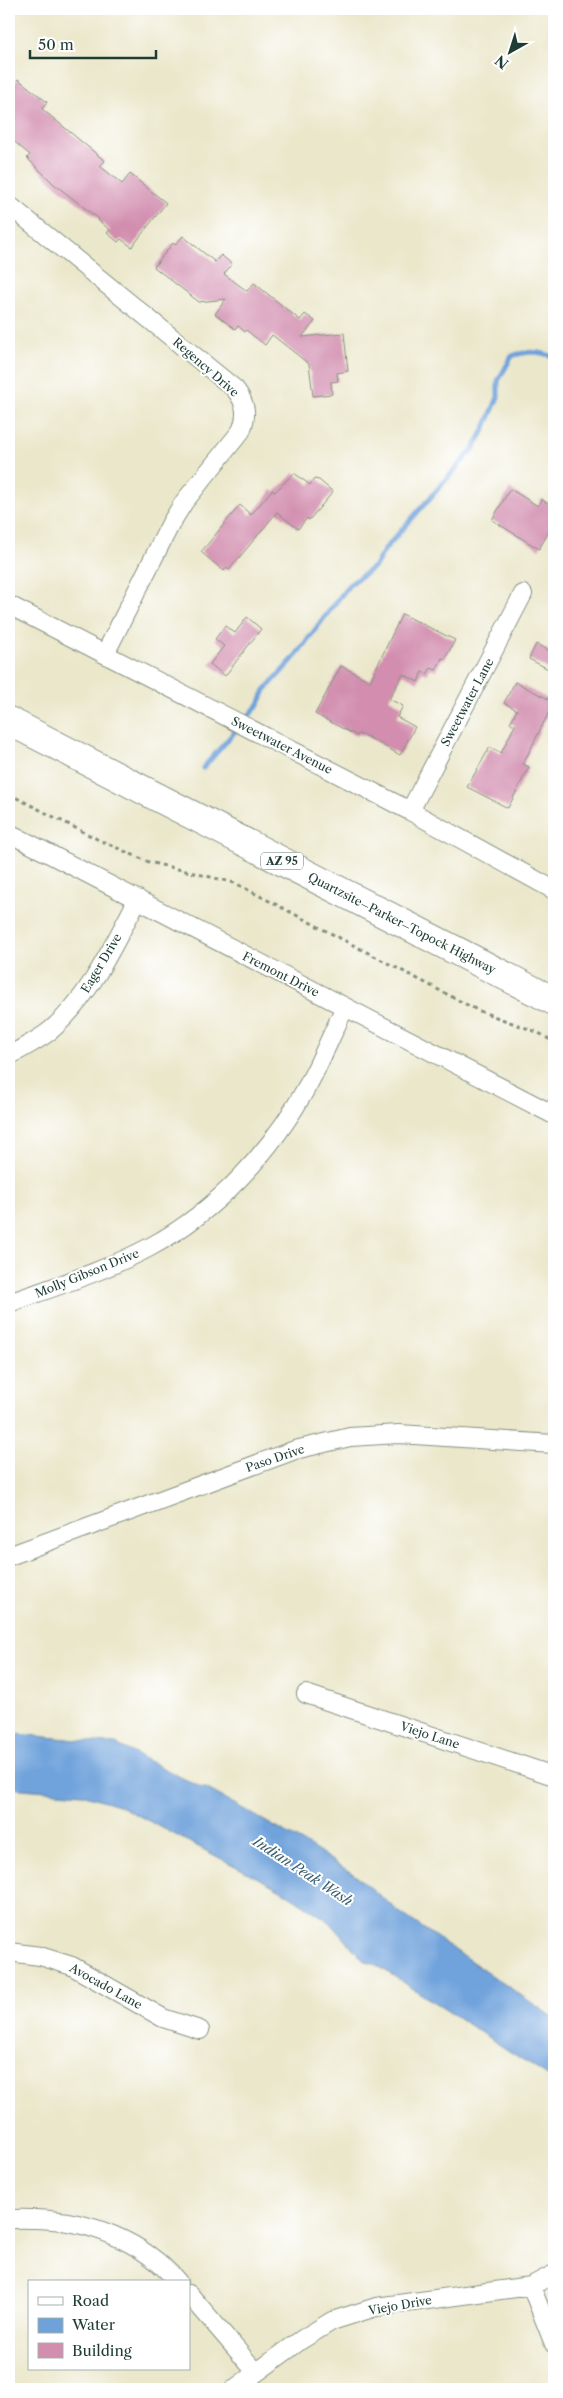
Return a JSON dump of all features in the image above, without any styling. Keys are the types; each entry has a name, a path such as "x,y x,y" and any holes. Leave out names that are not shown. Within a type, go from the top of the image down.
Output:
{"highway":[{"name":"Quartzsite–Parker–Topock Highway","path":"9,721 554,1001"}],"street":[{"name":"Regency Drive","path":"9,205 235,389 245,401 246,419 241,431 184,502 105,654"},
{"name":"Sweetwater Lane","path":"410,811 524,594"},
{"name":"Sweetwater Avenue","path":"9,605 410,811 554,890"},
{"name":"Fremont Drive","path":"9,833 554,1115"},
{"name":"Eager Drive","path":"9,1056 51,1030 79,1000 100,969 138,899"},
{"name":"Molly Gibson Drive","path":"9,1304 111,1266 150,1247 210,1206 243,1174 277,1132 308,1084 345,1007"},
{"name":"Paso Drive","path":"9,1556 295,1450 350,1437 398,1434 554,1444"},
{"name":"Viejo Lane","path":"306,1694 554,1776"},
{"name":"Avocado Lane","path":"9,1952 40,1956 72,1966 164,2018 200,2030"},
{"path":"9,2220 61,2220 101,2230 136,2247 166,2268 176,2280"},
{"name":"Viejo Drive","path":"234,2389 332,2321 367,2310 531,2286 554,2274"},
{"path":"531,2286 554,2344"},
{"path":"190,2295 256,2372"}],"path":[{"path":"9,794 97,839 149,862 235,883 477,1010 537,1032 554,1042"}],"water":[{"name":"Indian Peak Wash","path":"9,1733 116,1744 202,1788 206,1788 311,1847 358,1877 398,1911 554,2018 554,2083 549,2077 375,1964 363,1960 330,1922 281,1890 118,1805 82,1794 9,1788"}],"building":[{"path":"9,78 15,82 18,79 47,102 42,109 105,161 100,166 122,184 130,174 166,203 132,247 121,239 118,242 107,233 110,230 99,219 54,184 27,158 30,155 9,137"},
{"path":"183,236 215,262 221,255 232,264 224,274 247,291 254,283 300,320 305,314 315,321 302,337 344,333 348,371 337,373 338,381 331,382 332,394 313,396 309,364 272,335 265,345 246,330 245,332 238,326 235,329 215,314 226,299 199,302 154,267 173,243 175,245"},
{"path":"294,473 310,485 314,479 319,480 333,492 309,520 307,518 298,529 277,512 229,570 226,568 224,571 201,552 240,505 251,515 272,490 275,492"},
{"path":"510,489 538,506 541,499 554,507 554,523 539,549 492,520"},
{"path":"402,614 455,640 445,659 442,658 436,670 431,668 427,674 422,672 418,682 403,674 389,699 403,706 397,717 415,727 400,755 366,736 358,734 357,736 315,714 341,666 370,681"},
{"path":"247,617 261,629 225,676 210,664 224,646 215,639 225,626 235,633"},
{"path":"536,644 554,653 554,672 529,659"},
{"path":"515,682 554,702 523,764 529,767 508,808 467,787 490,747 501,753 515,725 510,723 517,710 504,703"}],"waterway":[{"path":"203,768 259,704 265,690 293,659 349,585 375,566 385,549 474,448 498,397 498,381 512,356 533,352 554,357"}]}
